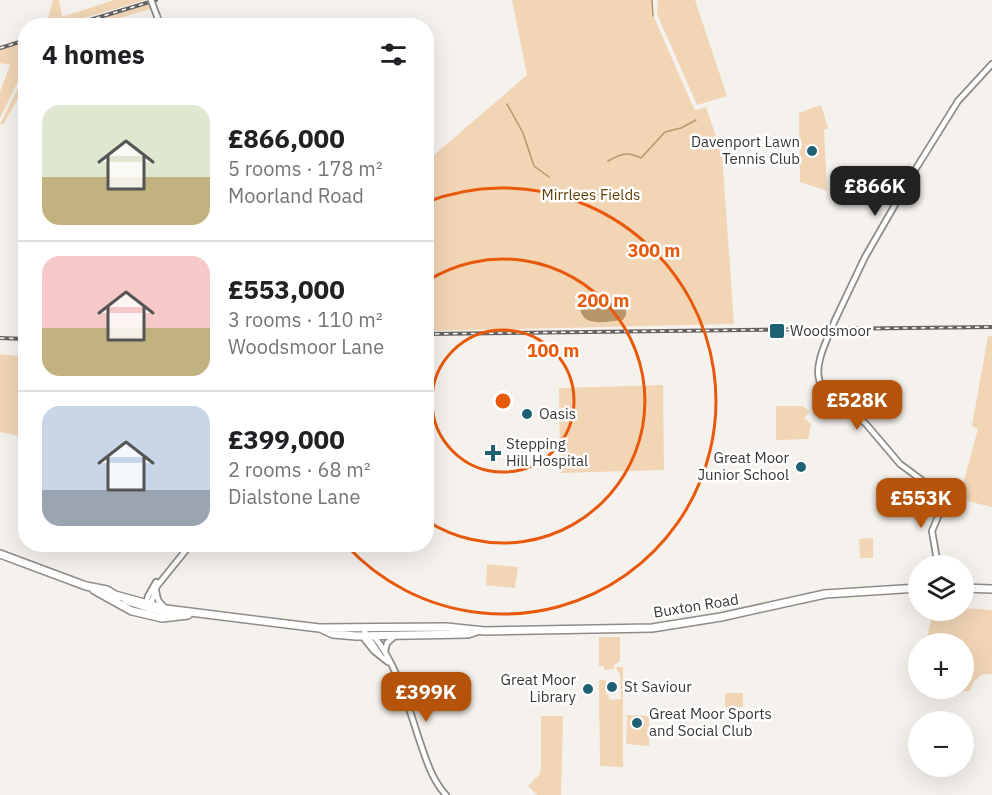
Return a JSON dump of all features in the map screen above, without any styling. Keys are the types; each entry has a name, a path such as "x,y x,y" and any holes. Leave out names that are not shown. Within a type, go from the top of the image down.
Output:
{"highway":[{"path":"0,554 112,595"},
{"path":"974,588 992,589"},
{"name":"Buxton Road","path":"367,633 396,636 468,634 477,631 663,627 825,594 908,589"},
{"name":"Buxton Road","path":"112,595 132,611 148,608 166,609 319,628 333,634 446,627 477,631"},
{"name":"Buxton Road","path":"112,595 148,608 162,618 203,615"}],"street":[{"path":"151,0 158,18"},
{"path":"936,555 932,531 946,498 900,464 866,424 822,386 819,382 819,368 825,344 865,257 958,101 992,64"},
{"path":"148,608 154,585 186,552"},
{"path":"148,608 157,586 165,575"},
{"path":"157,586 158,600 166,609"},
{"path":"367,633 386,651"},
{"path":"367,633 380,655 390,664"},
{"path":"396,636 387,643 386,651 390,664 400,683 433,777 446,795"}],"green space":[{"path":"53,0 59,0 62,17 114,0 145,0 84,18 48,18"},
{"name":"Mirrlees Fields","path":"512,0 653,0 653,15 691,102 695,110 706,107 722,154 734,324 434,331 434,155 527,75"},
{"path":"658,0 695,0 727,96 697,105 657,14"},
{"path":"150,4 151,9 119,18 103,18"},
{"path":"18,44 18,81 0,118 0,92 10,65 0,63 0,50"},
{"path":"18,88 18,98 3,125 0,124"},
{"name":"Davenport Lawn Tennis Club","path":"821,105 828,128 824,130 827,191 800,182 799,113"},
{"path":"988,336 992,336 992,507 959,499 978,429 972,426"},
{"path":"0,354 18,356 18,436 0,432"},
{"path":"663,385 664,470 560,473 559,388"},
{"path":"776,406 802,406 810,411 804,418 811,424 808,439 776,440"},
{"path":"873,538 873,558 860,558 859,539"},
{"path":"487,564 518,567 515,588 486,585"},
{"path":"974,609 992,610 992,674 980,676 974,682 974,633 928,633 931,621 974,621"},
{"path":"599,637 620,637 620,661 614,665 614,669 604,670 604,666 599,666"},
{"path":"617,667 623,667 623,767 600,766 599,680 606,680 606,694 611,700 621,699 620,675"},
{"path":"725,693 743,693 743,707 725,707"},
{"path":"627,715 649,716 649,746 626,744"},
{"path":"541,716 563,716 561,795 537,795 528,786 539,775 541,768"}],"shaded area":[{"path":"587,301 622,303 626,306 626,315 623,320 591,321 585,318 580,307"}],"waterway":[{"path":"652,0 653,16"},
{"path":"507,104 523,133 534,166 549,177"},
{"path":"608,161 624,154 641,158 665,132 681,128 696,120"}],"railway":[{"path":"96,18 156,0"},
{"path":"0,48 18,42"},
{"path":"434,334 992,327"},
{"path":"0,338 18,339"}],"place":[{"name":"Davenport Lawn Tennis Club","path":"812,151"},
{"name":"Woodsmoor","path":"777,331"},
{"name":"Oasis","path":"527,414"},
{"name":"Stepping Hill Hospital","path":"493,453"},
{"name":"Great Moor Junior School","path":"801,467"},
{"name":"St Saviour","path":"612,687"},
{"name":"Great Moor Library","path":"588,689"},
{"name":"Great Moor Sports and Social Club","path":"637,723"}]}
